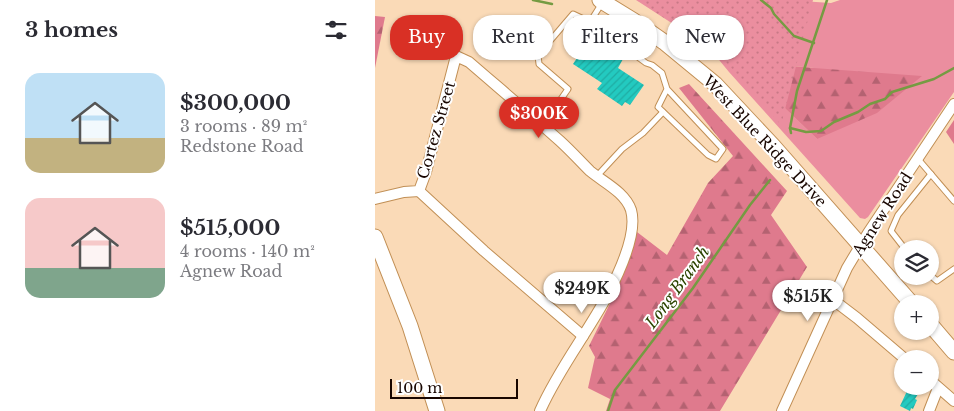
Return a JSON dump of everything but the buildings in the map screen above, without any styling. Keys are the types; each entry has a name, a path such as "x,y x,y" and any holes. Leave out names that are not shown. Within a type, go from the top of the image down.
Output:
{"main road":[{"name":"West Blue Ridge Drive","path":"601,1 635,21 664,42 715,84 774,147 904,295"},
{"path":"375,237 410,326 437,411"},
{"path":"939,334 954,352"}],"street":[{"name":"Cortez Street","path":"375,199 404,192 419,191 427,172 456,56 469,62 542,126"},
{"name":"Agnew Road","path":"782,411 847,268 954,104"},
{"path":"540,411 557,378 607,297 629,240 632,215 625,199 542,126"},
{"path":"419,191 484,251 583,336"},
{"path":"832,300 857,318 894,350"},
{"path":"939,388 954,401"},
{"path":"929,411 936,395"}],"lane":[{"path":"594,15 601,1"},
{"path":"542,126 568,89 539,64 538,55 563,26"},
{"path":"641,60 662,73 667,89 723,149 716,159 708,155 658,107 667,89"},
{"path":"597,176 622,149 643,133 663,112"},
{"path":"917,159 954,201"},
{"path":"898,240 891,231 898,215 931,174"},
{"path":"939,279 954,269"}],"shaded area":[{"path":"636,0 813,0 781,125 724,60 744,60 744,15 667,15 667,20"},
{"path":"786,0 831,3 840,0 954,0 954,92 865,219 860,218 719,60 744,60 744,15 689,15","holes":["737,61 814,68 817,139"]}],"green space":[{"path":"375,16 385,17 375,68"},
{"path":"736,61 922,76 877,113 817,139"},
{"path":"689,84 787,191 771,215 807,267 720,411 606,411 610,399 588,388 595,357 589,346 618,287 637,232 667,255 708,183 733,156 679,88"},
{"path":"954,120 954,144 946,132"}],"waterway":[{"path":"533,0 552,4"},
{"path":"761,0 771,8 794,36 814,43"},
{"name":"Long Branch","path":"791,133 790,128 797,91 827,0"},
{"path":"790,128 806,132 821,131 834,122 858,112 870,104 885,99 892,92 934,79 954,68"},
{"name":"Long Branch","path":"608,411 615,390 693,288 750,205 770,180"}]}
